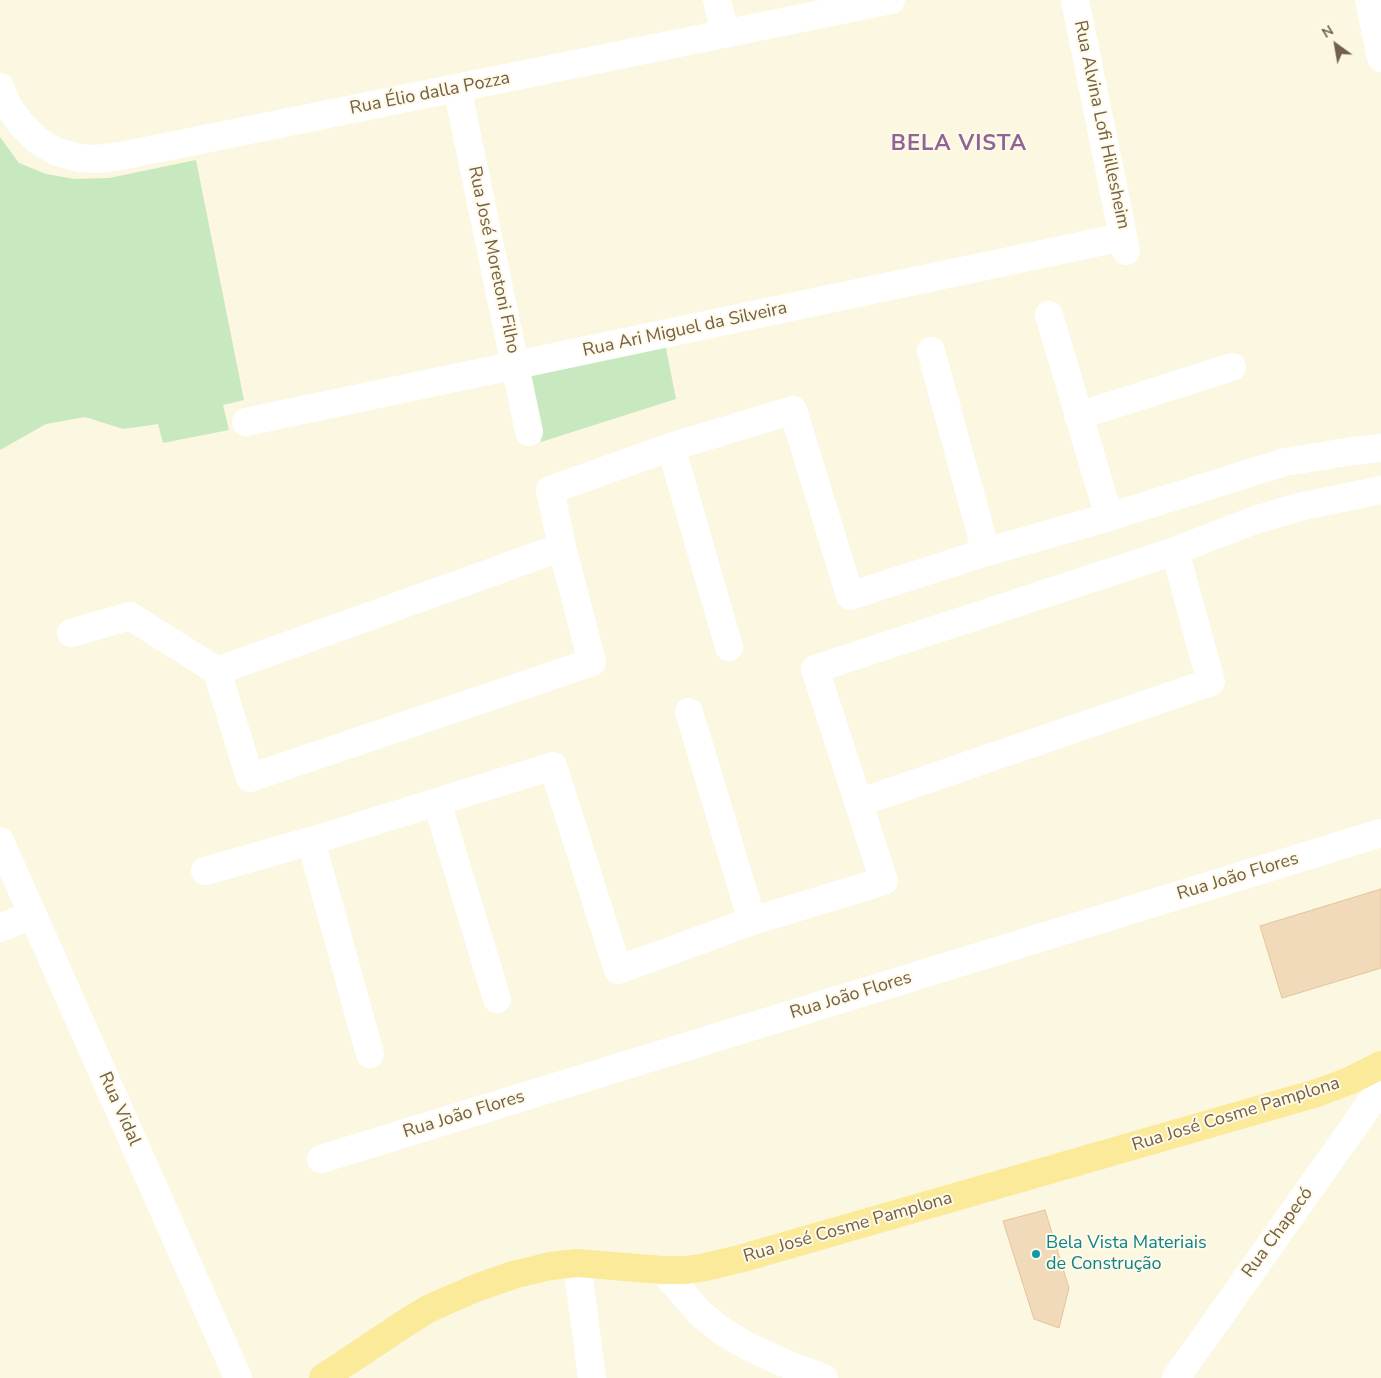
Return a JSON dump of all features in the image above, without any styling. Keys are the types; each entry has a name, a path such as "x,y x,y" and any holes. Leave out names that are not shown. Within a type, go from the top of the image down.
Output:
{"main road":[{"name":"Rua José Cosme Pamplona","path":"332,1375 406,1322 430,1308 476,1288 513,1275 550,1266 577,1263 662,1270 686,1270 753,1256 1317,1093 1349,1081 1381,1065"}],"street":[{"path":"717,0 724,34"},
{"name":"Rua Élio dalla Pozza","path":"0,87 8,106 20,123 37,140 57,152 96,160 891,0"},
{"name":"Rua Alvina Lofi Hillesheim","path":"1075,0 1125,244"},
{"path":"1369,0 1381,58"},
{"name":"Rua José Moretoni Filho","path":"457,88 529,432"},
{"name":"Rua Ari Miguel da Silveira","path":"246,422 1125,244"},
{"path":"1048,315 1109,517"},
{"path":"931,351 986,552"},
{"path":"1078,416 1232,367"},
{"path":"71,633 130,616 217,671 250,778 592,662 562,548 550,490 670,446 792,410 850,596 986,552 1109,517 1284,462 1381,448"},
{"path":"670,446 729,647"},
{"path":"205,871 311,841 553,766 618,970 752,921 884,881 815,670 1175,551 1252,521 1299,508 1381,490"},
{"path":"217,671 562,548"},
{"path":"858,803 1211,682 1175,551"},
{"path":"689,712 752,921"},
{"path":"437,802 497,999"},
{"name":"Rua João Flores","path":"321,1159 1381,833"},
{"name":"Rua Vidal","path":"0,840 238,1378"},
{"path":"311,841 370,1054"},
{"path":"0,928 32,914"},
{"name":"Rua Chapecó","path":"1176,1378 1381,1088"},
{"path":"577,1263 592,1378"},
{"path":"662,1270 701,1314 722,1330 747,1346 824,1378"}],"green space":[{"path":"0,137 19,163 46,174 75,179 109,178 196,160 244,400 223,405 229,430 163,443 158,424 123,429 85,417 46,424 0,450"},
{"path":"665,343 676,399 541,442 526,373"}],"building":[{"path":"1381,889 1381,968 1282,998 1260,926"},
{"name":"Bela Vista Materiais de Construção","path":"1045,1210 1069,1288 1059,1328 1034,1319 1003,1221"}],"place":[{"name":"Bela Vista Materiais de Construção","path":"1036,1254"}],"district":[{"name":"BELA VISTA","path":"959,145"}]}
